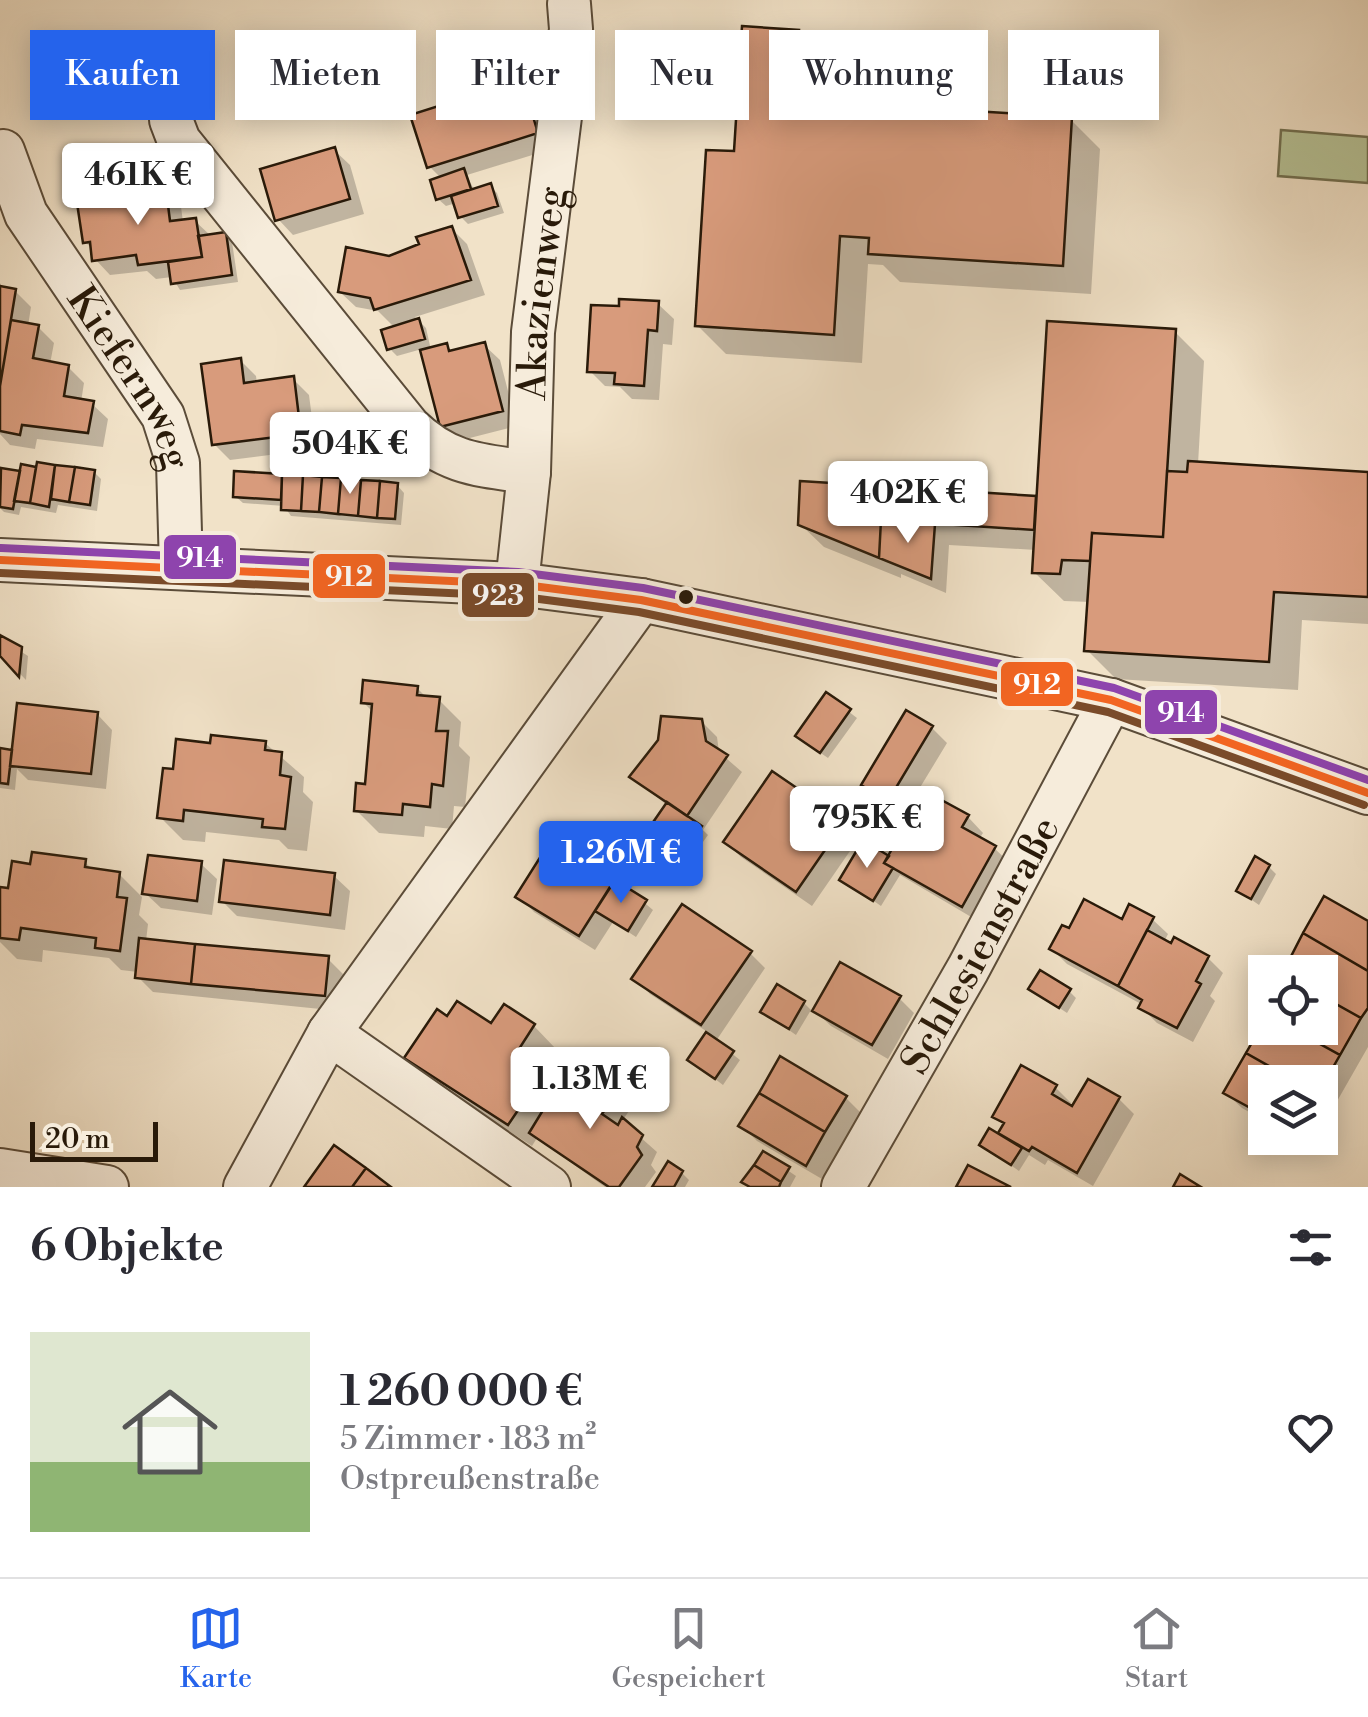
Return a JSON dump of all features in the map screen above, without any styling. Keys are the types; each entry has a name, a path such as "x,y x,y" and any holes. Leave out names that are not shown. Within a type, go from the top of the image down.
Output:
{"street":[{"name":"Akazienweg","path":"517,584 528,472 533,332 571,29 569,4"},
{"path":"171,120 180,141 409,427 430,448 461,462 528,472"},
{"name":"Kiefernweg","path":"2,151 26,214 163,416 178,463 181,566"},
{"path":"0,560 517,584 641,600 1111,700 1368,793"},
{"path":"245,1187 329,1033 641,600"},
{"name":"Schlesienstraße","path":"842,1187 968,968 1111,700"},
{"path":"329,1033 549,1187"},
{"path":"0,1170 107,1187"}],"green space":[{"path":"1281,130 1368,137 1368,183 1278,176"}],"building":[{"path":"742,26 799,30 769,30 769,120 988,120 988,112 1008,113 1008,120 1072,120 1063,266 868,254 869,238 840,236 834,335 695,326 706,150 734,151 736,120 749,120 749,30 742,30"},
{"path":"436,107 436,120 534,120 538,133 427,168 412,120 416,120 416,113"},
{"path":"335,147 350,199 275,221 260,169"},
{"path":"464,168 471,189 436,200 430,180"},
{"path":"165,181 170,221 196,218 202,257 138,265 136,255 92,261 90,242 83,243 77,203 133,195 131,185"},
{"path":"491,183 498,206 458,218 451,196"},
{"path":"452,226 471,280 374,310 370,298 338,292 346,247 389,256 419,244 416,237"},
{"path":"226,232 232,275 171,284 168,262 202,257 198,236"},
{"path":"0,286 16,289 0,386"},
{"path":"619,299 659,301 657,331 648,330 644,386 614,384 615,373 587,372 591,305 619,306"},
{"path":"419,318 425,339 387,350 381,330"},
{"path":"11,320 39,325 33,358 69,365 64,396 94,401 88,433 22,425 20,435 0,431 0,386"},
{"path":"1047,321 1176,329 1163,537 1092,533 1090,561 1062,560 1060,574 1032,573"},
{"path":"485,342 503,411 440,427 420,350 447,343 449,351"},
{"path":"241,358 244,383 294,376 301,434 212,445 201,364"},
{"path":"1188,461 1368,472 1368,597 1274,592 1269,662 1084,651 1092,533 1163,537 1167,471 1187,472"},
{"path":"37,462 55,465 49,507 30,503"},
{"path":"21,464 36,467 30,503 14,501"},
{"path":"55,465 75,467 69,502 51,499"},
{"path":"75,467 95,470 90,505 69,502"},
{"path":"1,468 20,471 13,509 0,507"},
{"path":"234,471 282,474 281,500 233,497"},
{"path":"282,474 303,475 301,511 281,510"},
{"path":"303,475 322,477 319,512 301,511"},
{"path":"322,477 341,478 338,514 319,512"},
{"path":"341,478 361,480 358,516 338,514"},
{"path":"361,480 380,481 377,518 358,516"},
{"path":"380,481 398,483 395,519 377,518"},
{"path":"800,481 1036,496 1034,530 881,520 879,558 798,525"},
{"path":"881,520 935,524 931,579 879,558"},
{"path":"0,635 22,647 19,677 0,656"},
{"path":"363,680 418,686 417,695 440,697 436,731 448,731 443,786 432,784 430,807 403,804 402,815 354,811 356,783 365,784 372,704 361,703"},
{"path":"826,692 851,709 820,753 795,736"},
{"path":"17,703 98,712 91,774 10,766"},
{"path":"906,710 933,726 888,801 861,785"},
{"path":"661,716 702,719 706,741 728,755 687,816 629,777 658,740"},
{"path":"211,735 266,741 265,750 282,752 280,775 291,777 285,829 262,827 263,819 184,810 183,821 157,818 163,768 173,769 176,739 210,743"},
{"path":"0,748 12,750 8,784 0,783"},
{"path":"772,771 845,821 796,892 723,842"},
{"path":"925,791 969,815 962,827 996,846 962,907 884,863"},
{"path":"667,802 702,826 682,855 647,831"},
{"path":"553,837 617,876 579,936 515,897"},
{"path":"863,840 889,856 884,863 893,868 873,901 839,880"},
{"path":"32,852 86,859 85,867 120,872 117,897 127,898 120,951 95,948 96,938 21,928 19,940 0,938 0,887 8,888 12,861 30,864"},
{"path":"148,855 202,861 197,901 142,894"},
{"path":"1255,856 1270,865 1251,899 1236,891"},
{"path":"224,860 335,873 330,915 219,902"},
{"path":"615,880 647,900 628,931 595,911"},
{"path":"1324,896 1368,921 1368,971 1303,933"},
{"path":"1084,899 1122,919 1129,904 1154,917 1118,986 1049,949 1062,925 1069,928"},
{"path":"682,904 752,951 701,1025 631,979"},
{"path":"1147,930 1171,943 1174,937 1209,956 1196,981 1201,984 1177,1028 1138,1008 1142,1000 1118,986"},
{"path":"1303,933 1368,971 1368,1008 1361,1018 1338,1005 1338,955 1292,955"},
{"path":"139,938 195,944 191,984 135,978"},
{"path":"195,944 329,956 325,996 191,984"},
{"path":"840,962 901,996 872,1045 812,1011"},
{"path":"1040,970 1071,989 1059,1008 1028,989"},
{"path":"777,984 805,1001 789,1029 760,1012"},
{"path":"457,1001 491,1023 504,1004 535,1024 517,1052 528,1059 533,1052 550,1063 508,1125 404,1058 437,1009 447,1016"},
{"path":"1338,1005 1361,1018 1340,1055 1322,1045 1338,1045"},
{"path":"706,1032 734,1051 715,1079 687,1060"},
{"path":"1251,1045 1322,1045 1340,1055 1334,1065 1267,1065 1246,1053"},
{"path":"1246,1053 1267,1065 1248,1065 1248,1107 1223,1093"},
{"path":"780,1056 847,1096 825,1132 759,1093"},
{"path":"1021,1065 1057,1085 1052,1094 1072,1106 1088,1079 1120,1097 1077,1173 998,1133 1004,1123 992,1117"},
{"path":"592,1068 620,1087 602,1114 618,1125 622,1117 643,1135 637,1147 642,1155 619,1187 609,1187 529,1133 554,1092 568,1103"},
{"path":"759,1093 825,1132 806,1166 738,1126"},
{"path":"989,1128 1022,1148 1011,1165 979,1145"},
{"path":"334,1145 366,1168 352,1187 304,1187"},
{"path":"763,1151 790,1167 781,1182 754,1165"},
{"path":"668,1161 683,1171 674,1187 652,1187"},
{"path":"754,1165 781,1182 779,1187 750,1187 741,1182"},
{"path":"968,1165 1011,1187 956,1187"},
{"path":"366,1168 391,1187 352,1187"},
{"path":"1180,1174 1201,1187 1173,1187"}],"transit line":[{"name":"914","path":"1,548 518,572 643,588 1114,688 1368,780"},
{"name":"912","path":"0,560 517,584 641,600 1111,700 1368,793"},
{"name":"923","path":"0,573 516,596 639,612 1108,712 1364,805"}]}
